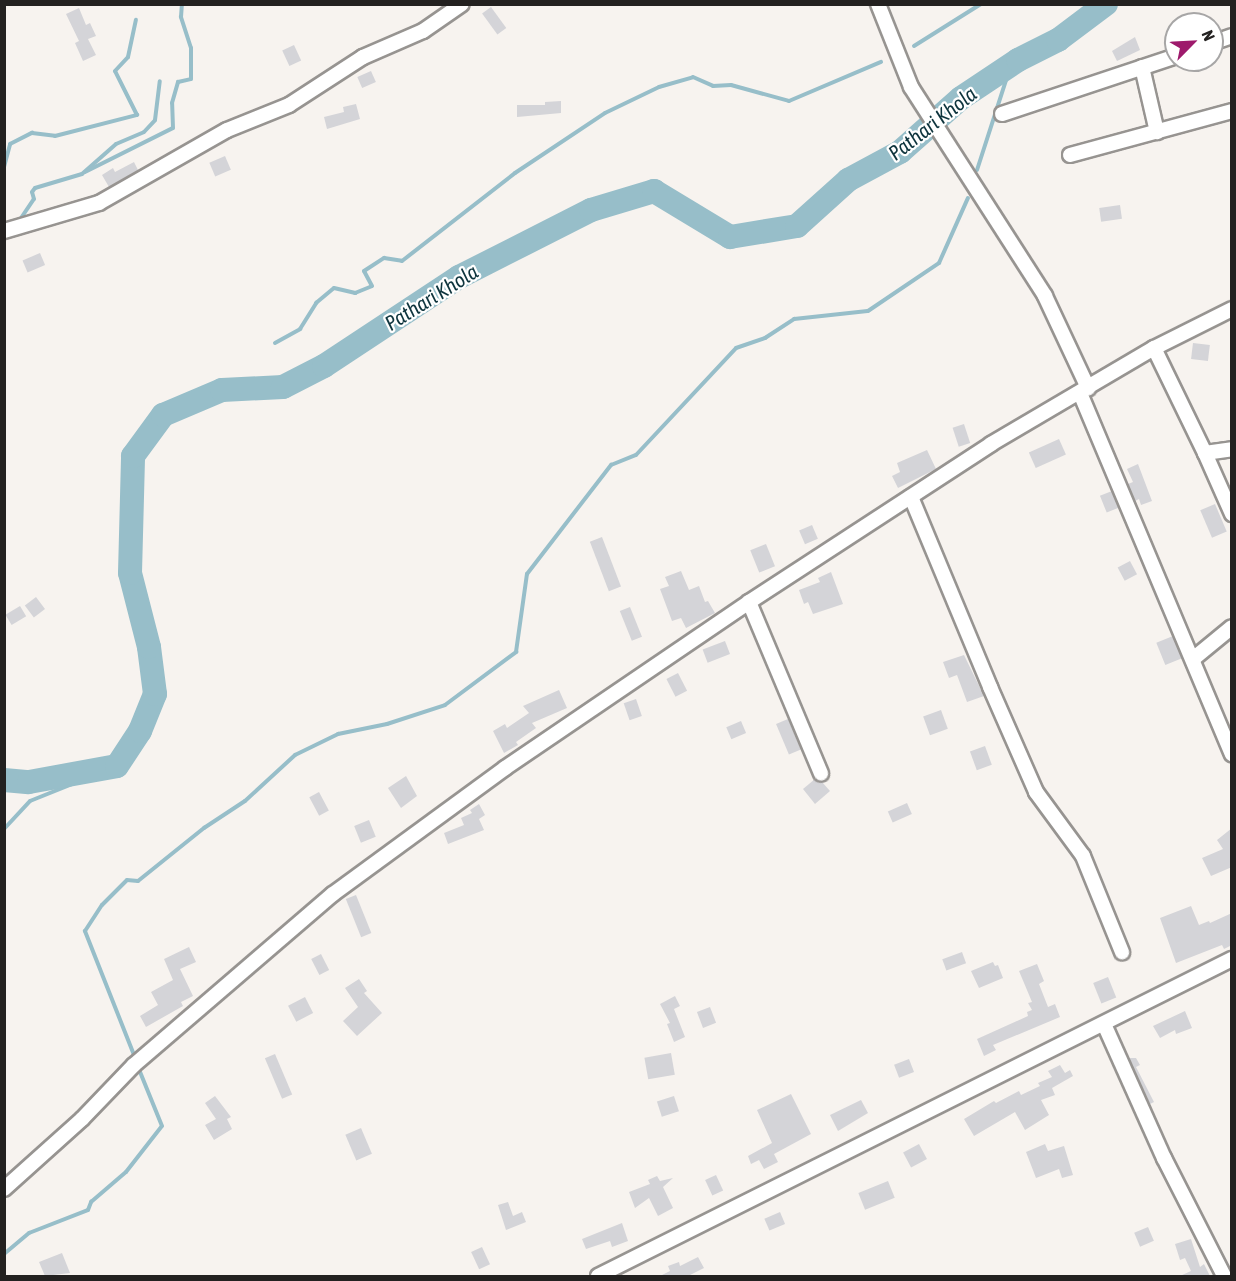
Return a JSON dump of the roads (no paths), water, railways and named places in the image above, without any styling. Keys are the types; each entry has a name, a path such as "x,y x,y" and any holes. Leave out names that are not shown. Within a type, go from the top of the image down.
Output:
{"street":[{"path":"4,231 99,203 226,130 289,105 363,57 423,31 462,4"},
{"path":"878,4 911,87 1045,296 1232,754"},
{"path":"1002,114 1164,60"},
{"path":"1142,67 1157,132"},
{"path":"1070,155 1232,111"},
{"path":"4,1189 82,1119 134,1065 333,894 505,768 749,602 991,444 1154,348 1232,309"},
{"path":"1154,348 1206,453 1232,514"},
{"path":"1206,453 1232,448"},
{"path":"912,497 985,677 1036,792 1083,856 1122,952"},
{"path":"749,602 821,773"},
{"path":"1193,659 1232,627"},
{"path":"598,1276 1104,1024 1230,965"},
{"path":"1104,1024 1164,1158 1224,1276"}],"waterway":[{"path":"85,172 173,128 172,103 178,82 191,79 191,48 181,17 182,4"},
{"path":"914,46 981,4"},
{"name":"Pathari Khola","path":"4,780 29,782 117,766 140,731 155,694 149,647 130,573 133,456 163,415 222,390 283,387 324,366 459,277 591,210 654,191 730,237 797,226 848,180 900,152 961,98 1018,60 1058,40 1106,4"},
{"path":"4,167 10,144 32,133 55,136 137,115 115,71 128,57 136,20"},
{"path":"275,343 300,329 316,303 334,288 355,293 372,286 364,271 384,258 402,261 515,173 605,113 659,87 693,77 713,86 731,85 789,101 881,62"},
{"path":"977,170 1011,65"},
{"path":"17,224 34,199 32,192 35,188 82,174 116,144 144,132 155,120 160,81"},
{"path":"136,1060 85,931 102,905 127,880 138,881 204,828 245,801 295,755 338,734 387,724 445,705 516,652 527,574 611,465 636,455 736,348 765,338 794,319 868,311 939,263 968,198"},
{"path":"4,829 30,801 117,766"},
{"path":"4,1254 29,1233 88,1210 91,1202 126,1172 162,1126 138,1067"}]}
